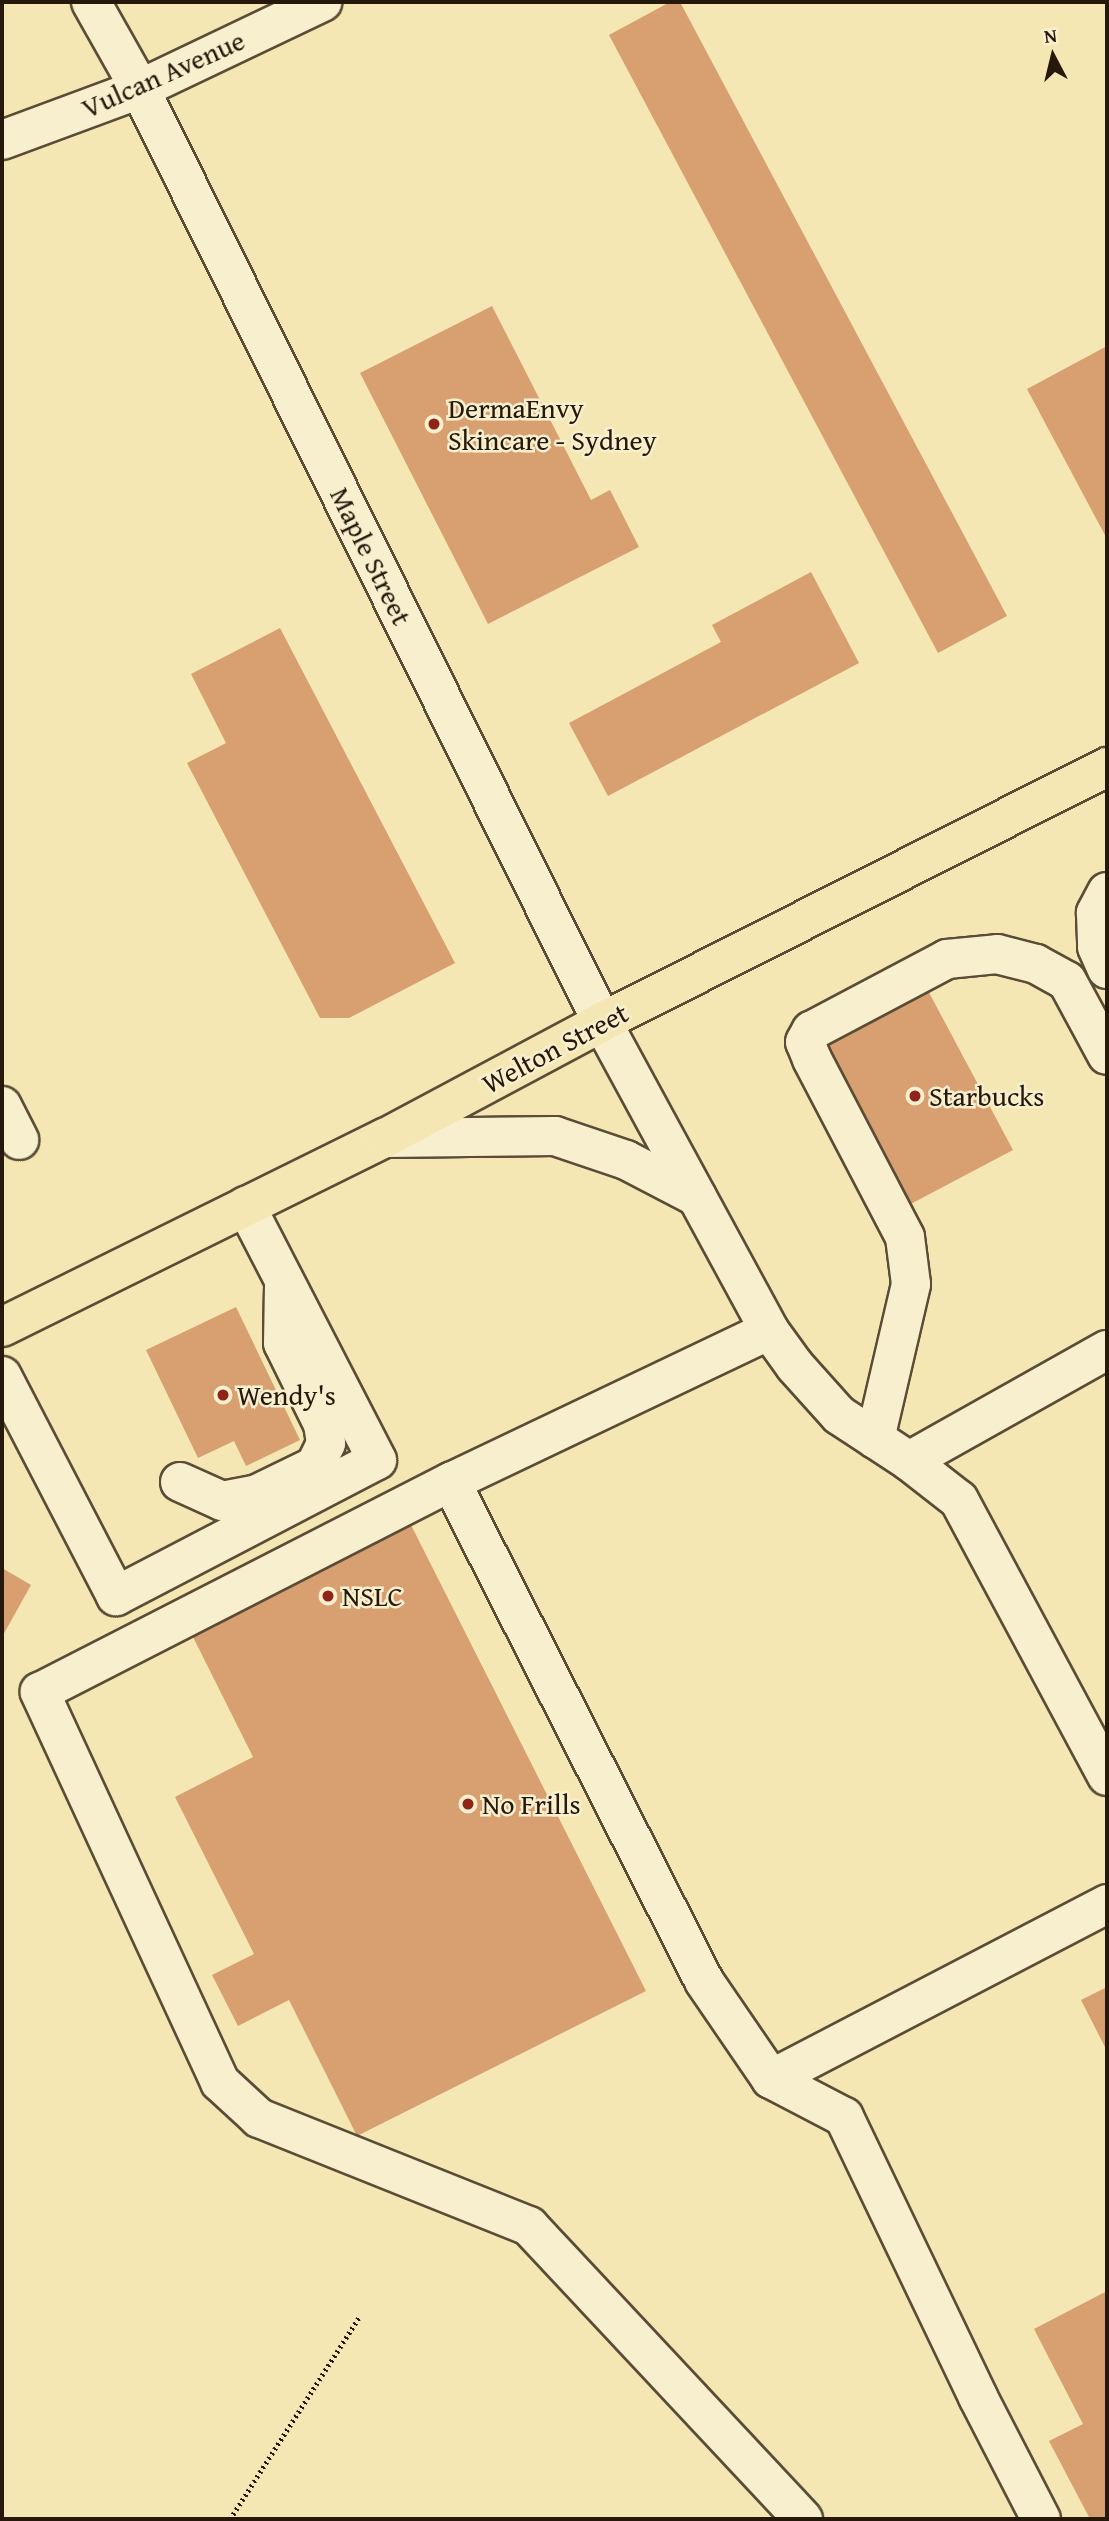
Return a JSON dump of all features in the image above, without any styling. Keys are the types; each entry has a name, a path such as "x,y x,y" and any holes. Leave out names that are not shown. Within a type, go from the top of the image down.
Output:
{"main road":[{"name":"Welton Street","path":"2,1327 385,1138 602,1022 1107,767"}],"street":[{"name":"Maple Street","path":"91,2 140,89 602,1022 769,1330 795,1366 839,1415 909,1461 959,1500 1107,1776"},
{"name":"Vulcan Avenue","path":"2,140 140,89 322,2"},
{"path":"1107,892 1096,913 1097,947 1107,969"},
{"path":"875,1439 911,1284 905,1237 812,1059 805,1042 811,1031 947,959 997,954 1036,964 1067,981 1107,1055"},
{"path":"2,1105 19,1140"},
{"path":"385,1138 555,1136 626,1160 697,1197"},
{"path":"2,1376 11,1413 116,1596 377,1460 246,1206"},
{"path":"180,1482 222,1501 257,1494 315,1466 326,1443 323,1424 283,1343 284,1282"},
{"path":"769,1330 450,1482 40,1692 220,2082 260,2118 529,2226 803,2519"},
{"path":"909,1461 1107,1350"},
{"path":"450,1482 704,1981 771,2079 845,2117 978,2397 1041,2519"},
{"path":"771,2079 1107,1904"}],"path":[{"path":"230,2519 360,2316"}],"building":[{"path":"670,2 680,2 1007,616 938,653 609,35"},
{"path":"492,306 591,500 610,490 639,547 488,624 360,373"},
{"path":"1107,346 1107,539 1027,389"},
{"path":"811,572 859,663 608,796 569,723 721,642 712,625"},
{"path":"280,628 455,963 349,1018 320,1018 187,763 226,743 191,674"},
{"name":"Starbucks","path":"925,985 1013,1150 905,1207 817,1042"},
{"name":"Wendy's","path":"236,1307 300,1440 246,1466 234,1441 198,1458 146,1350"},
{"path":"411,1525 646,1991 357,2136 289,2000 238,2026 212,1975 254,1954 175,1797 253,1757 192,1635"},
{"path":"2,1568 31,1585 2,1637"},
{"path":"1107,1987 1107,2051 1081,2000"},
{"path":"1107,2291 1107,2519 1090,2519 1049,2441 1083,2424 1034,2329"}],"place":[{"name":"DermaEnvy Skincare - Sydney","path":"434,424"},
{"name":"Starbucks","path":"915,1096"},
{"name":"Wendy's","path":"223,1395"},
{"name":"NSLC","path":"328,1596"},
{"name":"No Frills","path":"468,1804"}]}
